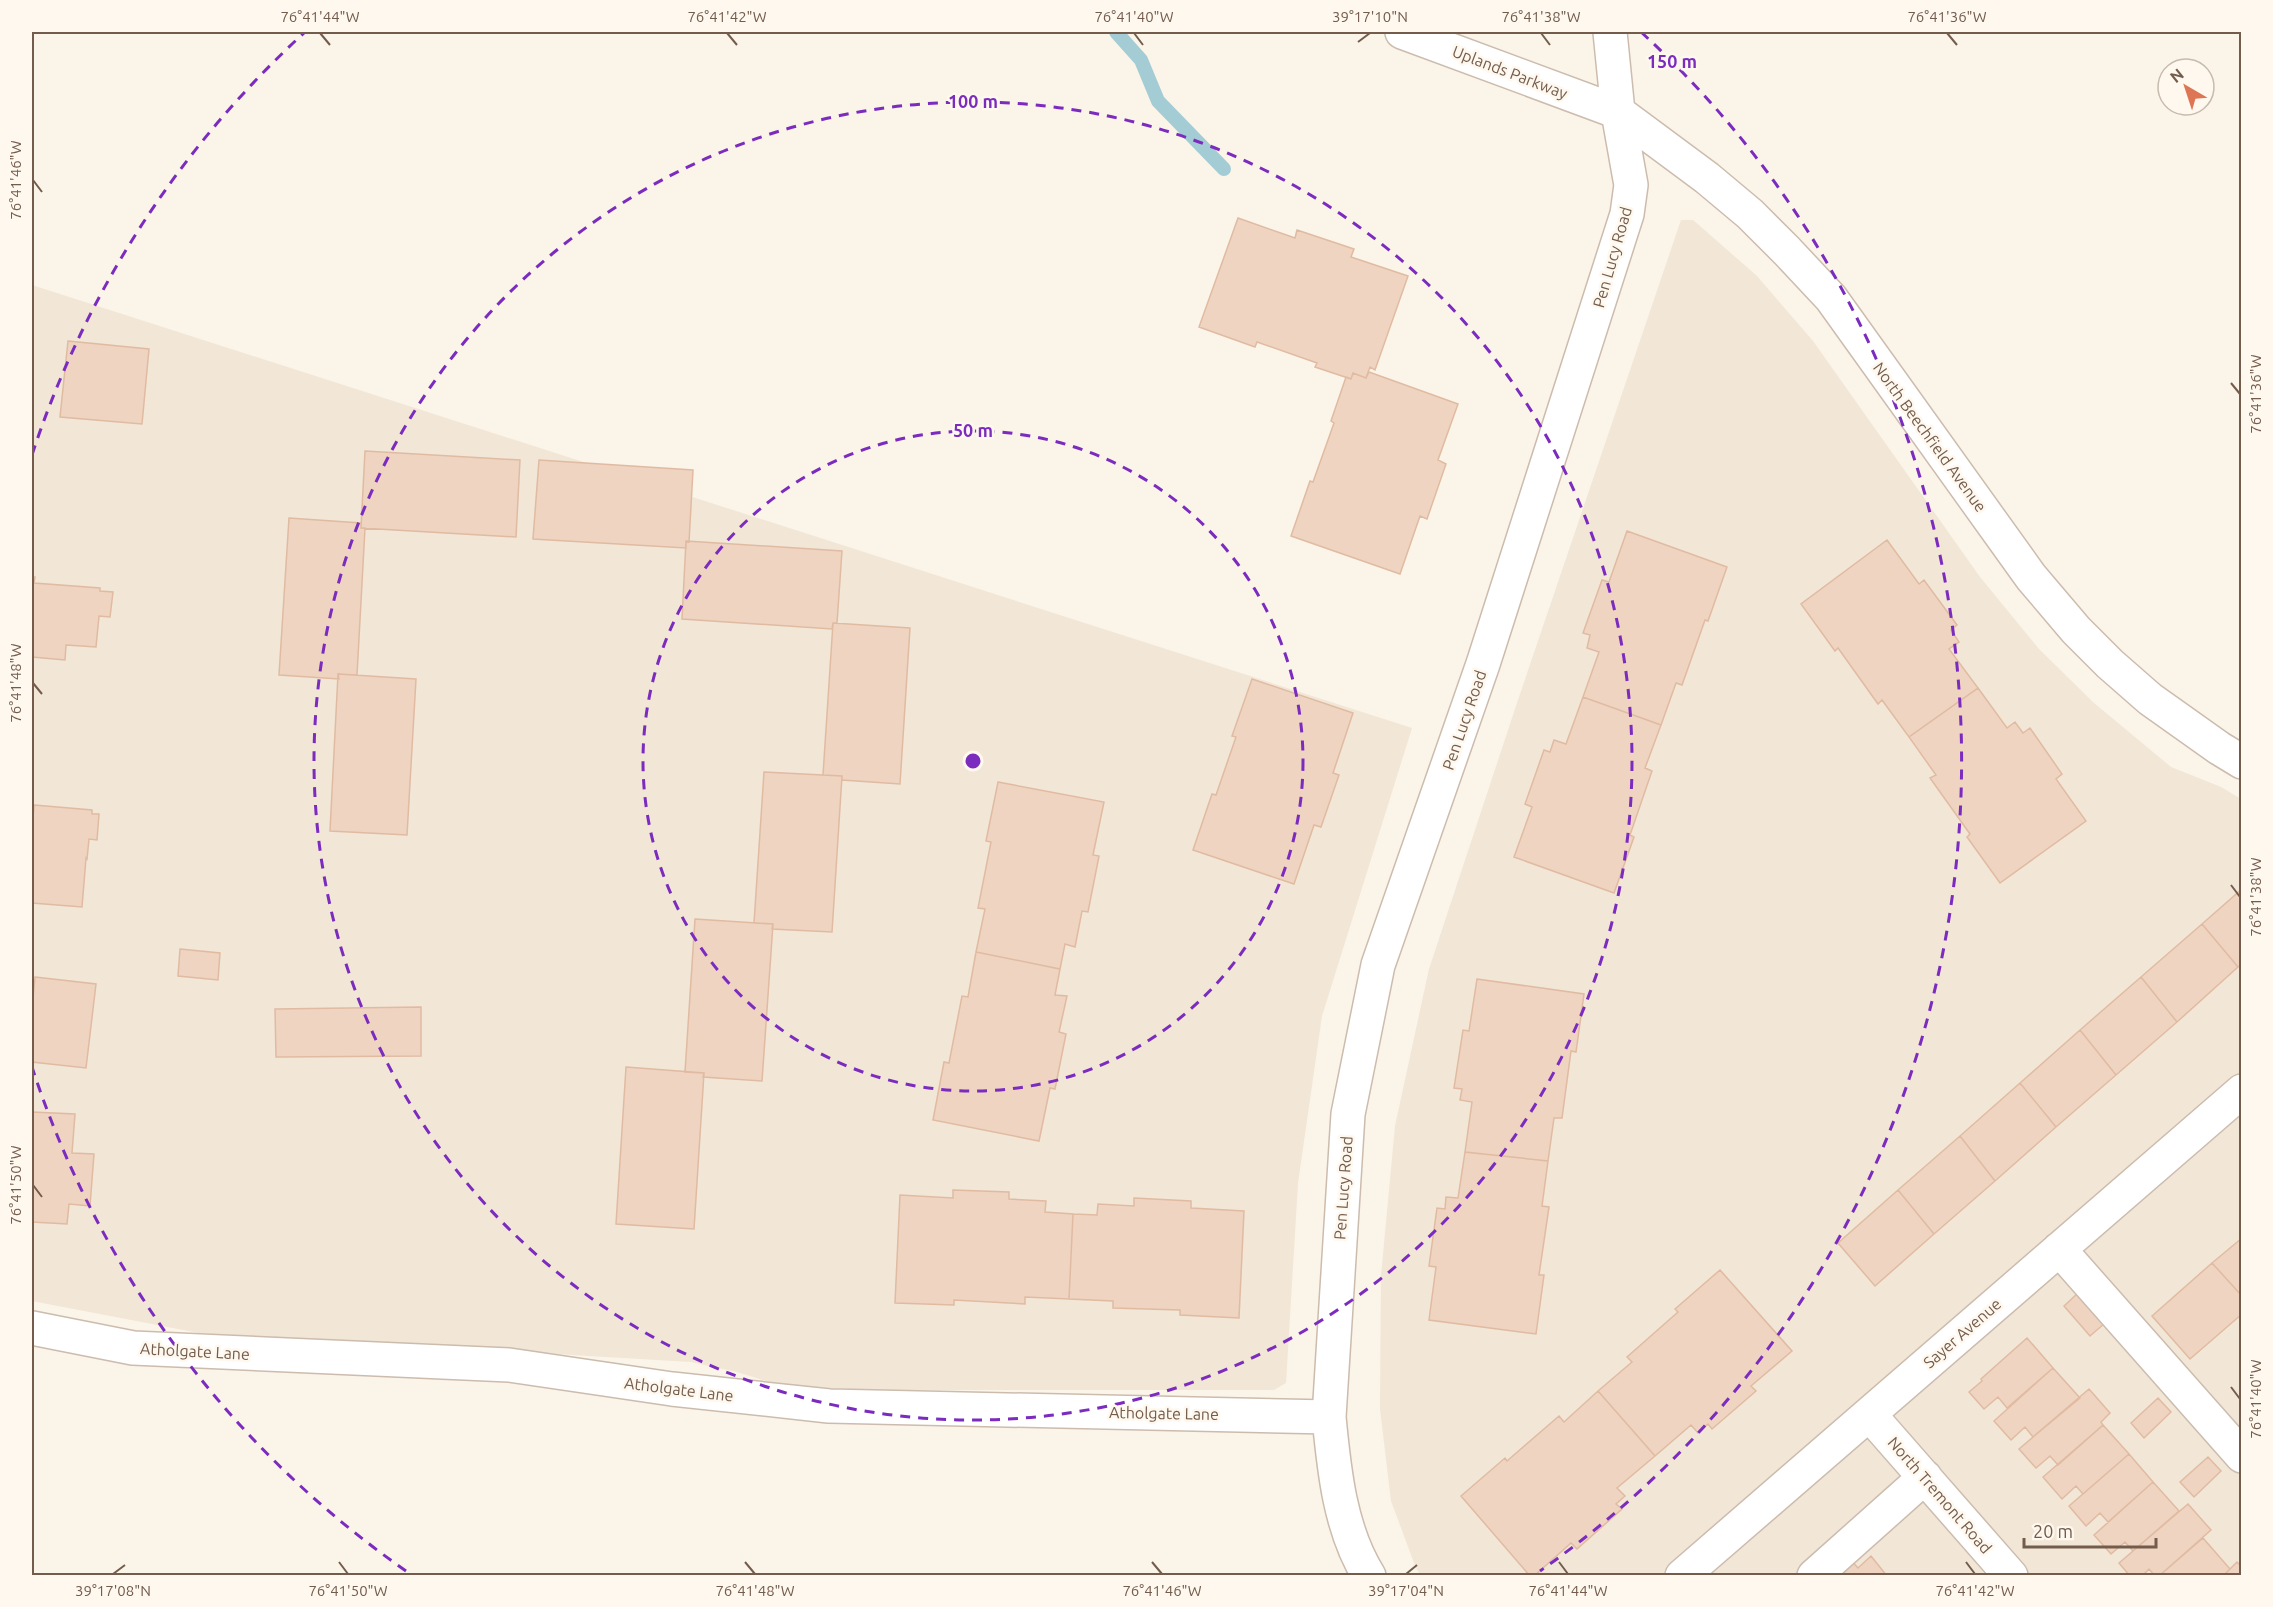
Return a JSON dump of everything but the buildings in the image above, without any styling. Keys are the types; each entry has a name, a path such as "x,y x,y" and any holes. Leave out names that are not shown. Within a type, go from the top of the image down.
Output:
{"street":[{"name":"Uplands Parkway","path":"1402,32 1618,112"},
{"name":"Pen Lucy Road","path":"1369,1575 1348,1529 1334,1466 1329,1417 1348,1114 1378,965 1483,664 1627,214 1631,185 1618,112 1610,32"},
{"name":"North Beechfield Avenue","path":"1618,112 1707,178 1741,207 1831,298 2031,577 2076,630 2150,699 2241,762"},
{"name":"Sayer Avenue","path":"1682,1575 2241,1091"},
{"path":"2059,1249 2241,1456"},
{"name":"Atholgate Lane","path":"32,1328 133,1348 509,1365 672,1389 830,1406 1329,1417"},
{"name":"North Tremont Road","path":"1869,1414 2011,1575"},
{"path":"1814,1575 1925,1477"}],"shaded area":[{"path":"1681,220 1693,220 1757,276 1813,341 1980,577 2039,649 2094,703 2171,767 2221,787 2241,799 2241,1575 1421,1576 1416,1568 1391,1501 1380,1409 1381,1276 1395,1126 1429,969"},
{"path":"32,285 1412,728 1322,1016 1298,1183 1286,1383 1274,1390 880,1390 781,1386 737,1372 691,1362 199,1333 32,1301"}],"waterway":[{"path":"1116,32 1141,60 1158,101 1224,169"}]}
